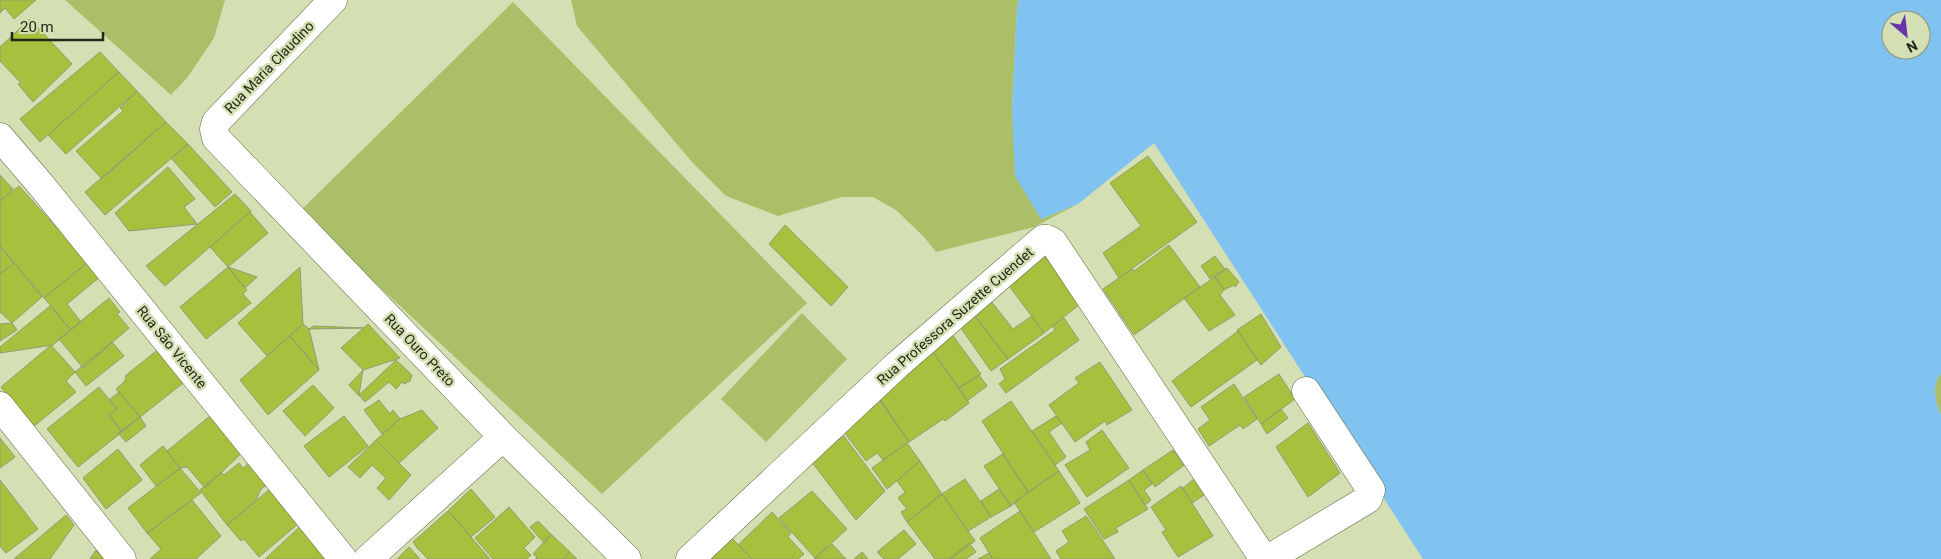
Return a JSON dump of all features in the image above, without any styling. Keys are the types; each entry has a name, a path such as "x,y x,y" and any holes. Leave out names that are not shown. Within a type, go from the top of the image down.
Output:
{"street":[{"name":"Rua Maria Claudino","path":"216,138 214,129 216,122 333,0"},
{"name":"Rua São Vicente","path":"0,137 41,185 343,559"},
{"name":"Rua Ouro Preto","path":"216,138 503,437 627,559"},
{"name":"Rua Professora Suzette Cuendet","path":"690,559 897,365 1043,239 1047,239 1053,242 1266,559"},
{"path":"1266,559 1368,499 1370,495 1371,490 1306,391"},
{"path":"0,406 122,559"},
{"path":"368,559 503,437"}],"green space":[{"path":"65,0 225,0 214,38 187,78 171,95"},
{"path":"571,0 1019,0 1012,109 1041,219 1078,204 1034,227 936,252 924,237 896,210 873,197 842,197 778,216 726,196 692,162 577,26"},
{"path":"513,2 807,303 602,494 299,212"},
{"path":"802,313 847,359 766,442 721,399"},
{"path":"1941,373 1941,415 1935,389"}],"water":[{"path":"1019,0 1941,0 1941,373 1936,383 1935,394 1941,415 1941,559 1423,559 1154,143 1078,204 1041,219 1015,176 1012,109"}],"building":[{"path":"0,0 36,0 14,19 5,8 0,13"},
{"path":"30,19 72,64 33,102 18,84 21,83 0,61 0,47"},
{"path":"100,52 119,72 40,142 20,119"},
{"path":"119,72 137,91 66,154 48,135"},
{"path":"137,91 166,122 102,179 76,151 123,111 120,108"},
{"path":"166,122 188,144 105,215 85,192"},
{"path":"188,144 232,192 215,207 171,158"},
{"path":"1148,156 1197,222 1119,278 1103,253 1141,226 1110,183"},
{"path":"168,167 195,199 184,207 197,224 129,231 115,213"},
{"path":"0,175 13,189 0,201"},
{"path":"19,186 88,262 44,298 0,246 0,201"},
{"path":"235,194 251,211 165,286 146,266"},
{"path":"250,212 268,233 228,267 210,247"},
{"path":"785,225 848,287 831,306 769,244"},
{"path":"1169,245 1200,287 1134,335 1103,289 1132,269 1134,271"},
{"path":"0,246 14,263 0,274"},
{"path":"1042,252 1080,304 1044,333 1007,283"},
{"path":"1215,256 1225,269 1210,279 1201,266"},
{"path":"88,262 100,277 67,304 81,322 71,330 44,298"},
{"path":"14,263 42,297 12,323 0,312 0,274"},
{"path":"228,267 247,290 243,294 251,303 206,339 180,307"},
{"path":"228,267 257,277 245,288"},
{"path":"300,267 303,324 267,356 238,323"},
{"path":"1227,268 1239,282 1235,287 1234,285 1224,290 1215,277"},
{"path":"1215,277 1224,290 1220,295 1235,315 1209,331 1184,298"},
{"path":"109,298 120,312 117,314 129,328 83,368 59,339"},
{"path":"990,300 1013,329 1032,316 1044,333 1008,359 972,312"},
{"path":"50,306 71,330 53,345 0,353 0,347"},
{"path":"972,312 1008,359 991,371 958,324"},
{"path":"1261,314 1281,347 1261,365 1237,330"},
{"path":"1064,318 1079,340 1006,393 999,384 1005,379 1000,369 1055,330 1052,326"},
{"path":"12,323 17,330 0,341 0,324"},
{"path":"303,324 309,329 319,370 290,336"},
{"path":"368,324 400,358 363,370 341,348"},
{"path":"314,326 364,328 309,329"},
{"path":"1238,331 1257,360 1191,407 1172,381"},
{"path":"951,333 981,374 959,388 931,349"},
{"path":"290,336 319,370 268,415 240,380"},
{"path":"112,342 124,356 86,386 75,372"},
{"path":"51,345 75,372 66,381 76,392 33,427 1,387"},
{"path":"160,348 187,380 140,417 116,389 124,382 125,376"},
{"path":"931,349 969,403 945,421 943,419 909,442 879,399"},
{"path":"396,360 412,375 410,381 404,384 402,382 396,389 389,382 365,402 359,395"},
{"path":"1100,362 1132,410 1107,425 1105,421 1075,442 1049,405 1079,383 1075,378"},
{"path":"363,370 359,395 358,395 349,385"},
{"path":"1279,374 1295,399 1261,424 1244,397"},
{"path":"979,375 987,386 967,401 959,388"},
{"path":"1234,384 1257,419 1243,429 1240,425 1209,446 1198,429 1210,420 1201,407"},
{"path":"313,385 334,408 305,436 283,411"},
{"path":"99,387 117,409 109,415 122,432 78,467 47,429"},
{"path":"119,392 140,417 122,432 109,415 117,409 109,400"},
{"path":"379,400 390,414 393,410 400,419 382,434 364,410"},
{"path":"881,400 909,442 883,460 877,453 866,461 844,432"},
{"path":"1011,401 1059,471 1028,492 982,421"},
{"path":"1281,409 1288,418 1267,434 1261,424"},
{"path":"422,410 438,428 399,463 376,440 400,419"},
{"path":"215,412 246,449 205,488 187,467 180,468 167,451"},
{"path":"344,416 368,446 329,477 304,446"},
{"path":"1056,416 1062,423 1049,432 1066,457 1055,465 1032,431"},
{"path":"140,417 146,426 126,442 118,433"},
{"path":"1308,423 1340,473 1308,497 1276,447"},
{"path":"1102,430 1129,468 1087,497 1065,465 1090,450 1086,442"},
{"path":"844,436 885,491 856,520 811,461"},
{"path":"0,438 15,457 0,468"},
{"path":"376,440 411,475 389,500 377,488 386,478 372,465 360,478 348,467"},
{"path":"907,443 920,461 887,489 872,468"},
{"path":"163,446 180,468 156,486 140,465"},
{"path":"118,449 142,480 106,509 83,478"},
{"path":"1173,450 1184,465 1155,487 1143,470"},
{"path":"1003,454 1028,492 1011,506 984,466"},
{"path":"255,459 273,481 261,489 256,500 227,525 200,490 221,472 224,475 239,463 243,468"},
{"path":"920,461 942,494 907,522 901,512 907,509 898,498 905,492 897,481"},
{"path":"180,468 201,493 147,533 128,508"},
{"path":"1143,470 1152,484 1144,490 1151,500 1145,505 1129,480"},
{"path":"1059,471 1080,503 1034,532 1014,502"},
{"path":"965,479 991,517 968,531 942,494"},
{"path":"1194,479 1204,495 1192,503 1183,488"},
{"path":"0,480 38,529 6,553 0,546"},
{"path":"1129,480 1148,509 1116,528 1118,532 1104,539 1084,509"},
{"path":"276,484 305,518 259,557 244,539 241,541 227,525"},
{"path":"1181,486 1213,536 1178,557 1162,532 1166,530 1151,507"},
{"path":"471,489 495,517 471,537 448,511"},
{"path":"999,489 1011,506 991,517 981,501"},
{"path":"812,491 847,529 815,558 779,518"},
{"path":"942,494 975,541 950,559 935,559 907,522"},
{"path":"192,500 221,536 196,559 150,559 161,549 147,533"},
{"path":"509,507 535,537 524,548 531,555 527,559 493,559 475,538"},
{"path":"448,511 490,559 428,559 417,548 413,542"},
{"path":"1020,511 1051,559 993,559 980,538"},
{"path":"772,512 791,533 788,537 804,554 798,559 752,559 738,545"},
{"path":"66,515 74,525 50,559 14,559"},
{"path":"1086,516 1115,559 1061,559 1056,551 1069,542 1062,531"},
{"path":"307,520 332,559 265,559"},
{"path":"538,521 551,534 544,543 530,527"},
{"path":"904,530 916,544 898,559 884,559 877,552"},
{"path":"551,534 570,552 563,559 535,559 537,557 533,554"},
{"path":"732,538 752,559 709,559"},
{"path":"969,543 976,552 966,559 949,559"},
{"path":"832,544 846,559 814,559"},
{"path":"409,547 420,559 397,559"},
{"path":"96,550 104,559 90,559"},
{"path":"570,552 577,559 563,559"},
{"path":"862,552 868,559 854,559"},
{"path":"989,553 992,559 978,559"}]}
